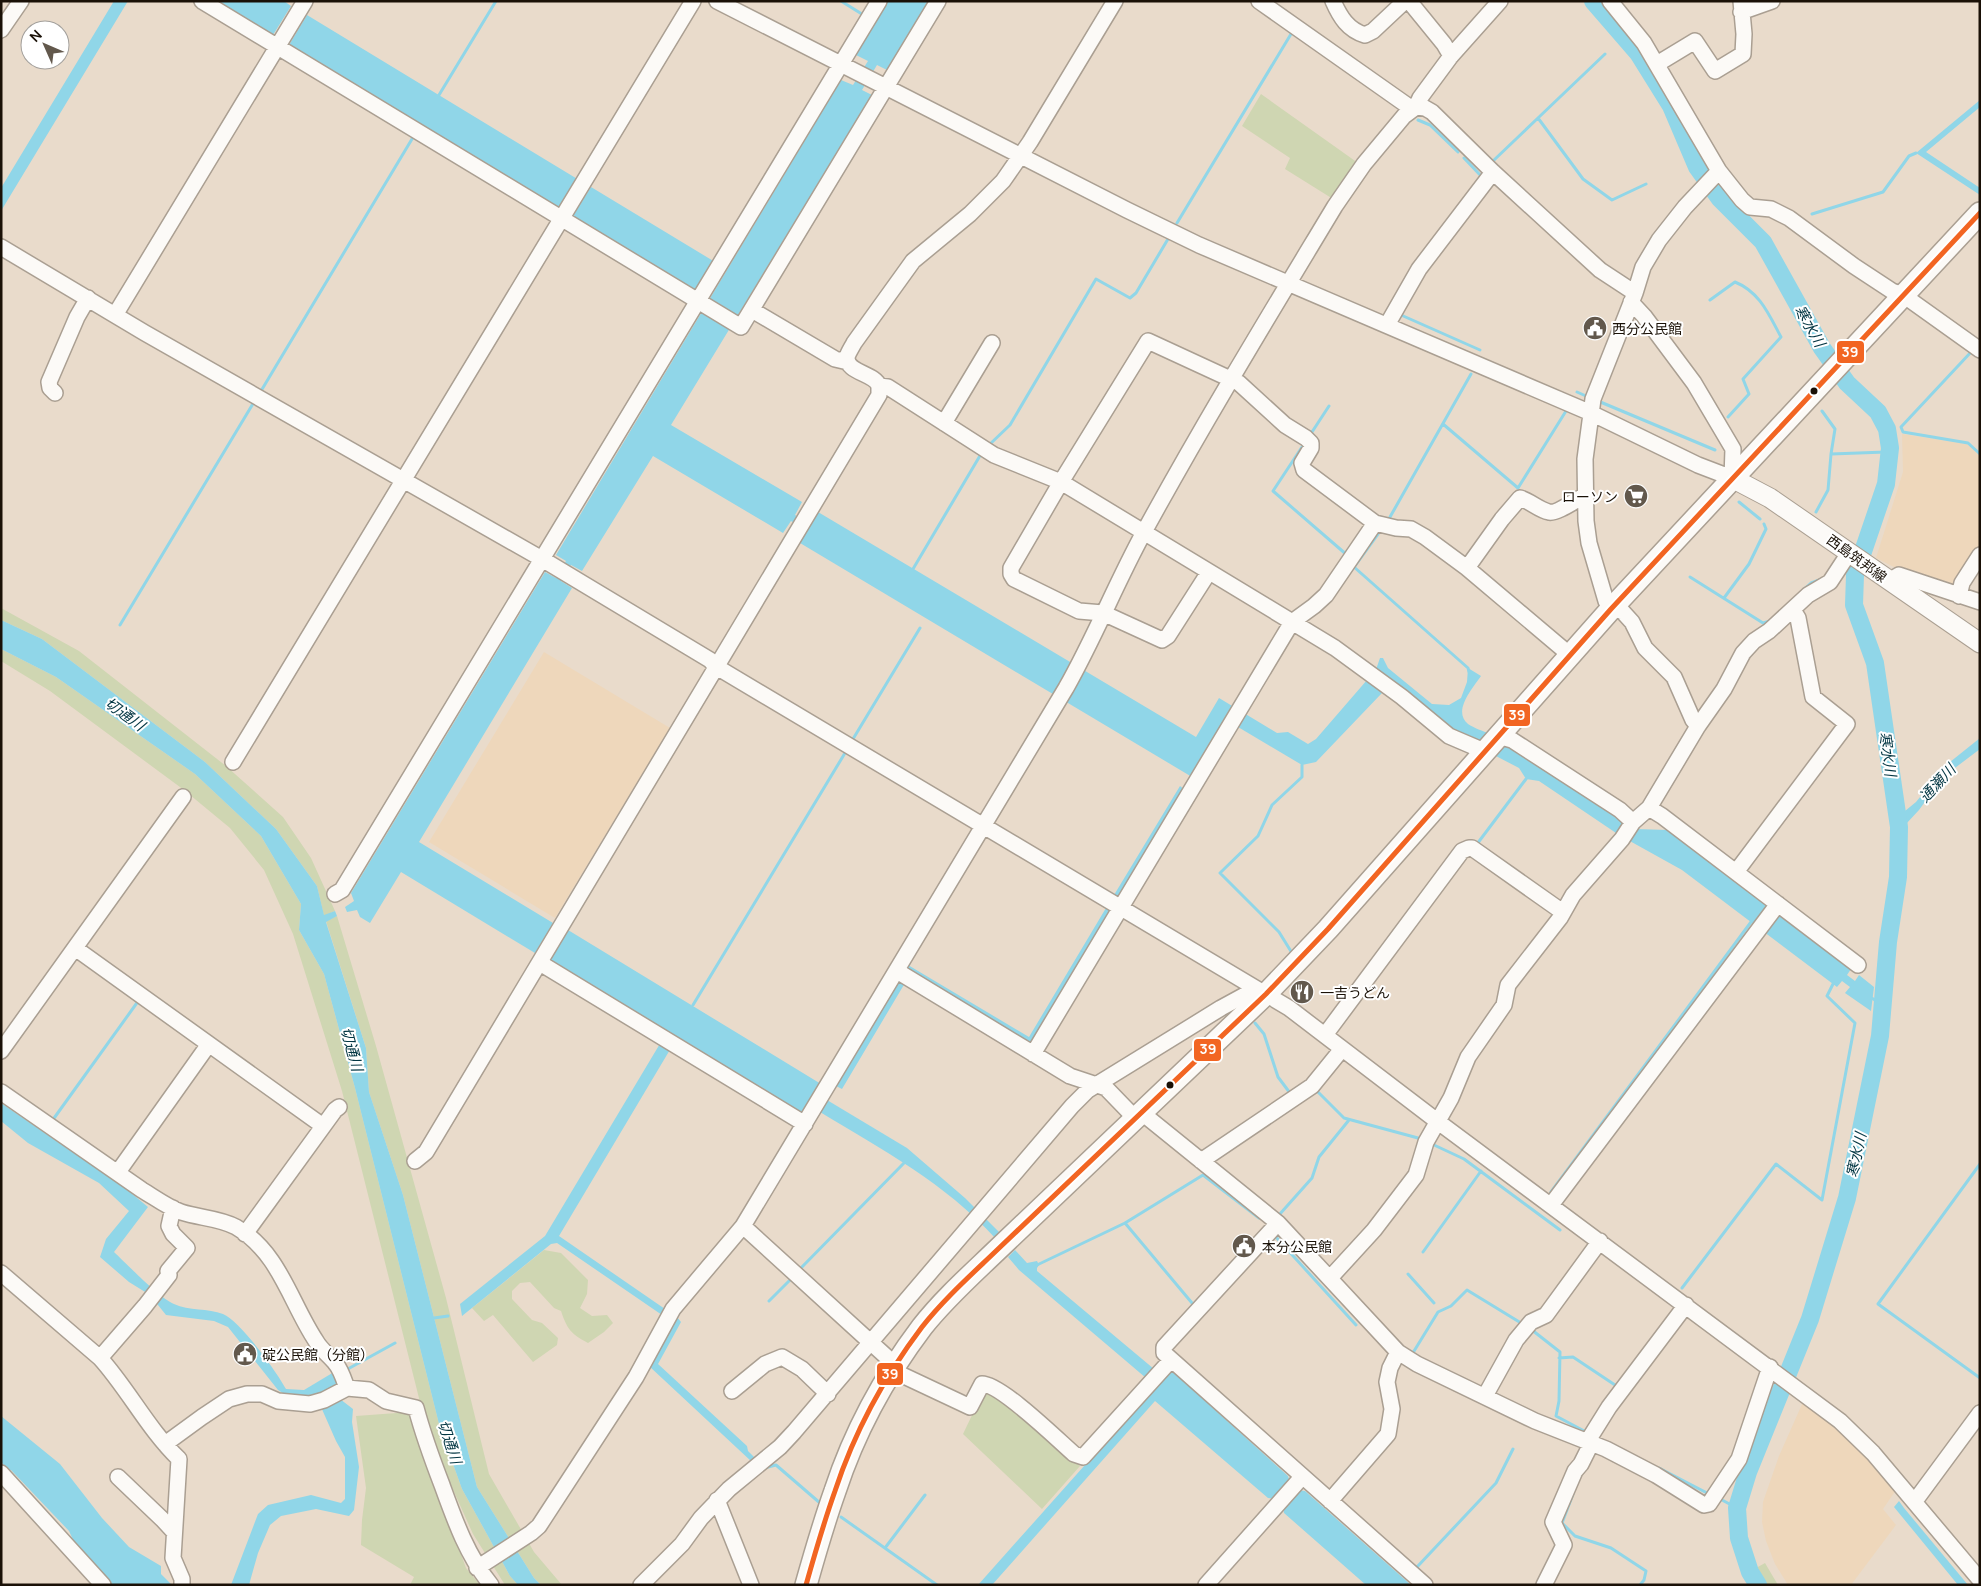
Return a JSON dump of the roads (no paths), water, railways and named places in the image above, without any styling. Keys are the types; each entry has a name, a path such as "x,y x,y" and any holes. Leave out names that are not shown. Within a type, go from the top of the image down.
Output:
{"highway":[{"path":"806,1585 835,1490 854,1443 894,1368 923,1327 954,1292 1266,994 1328,929 1611,609 1980,213"}],"main road":[{"name":"西島筑邦線","path":"1732,478 1770,498 1980,643"}],"street":[{"path":"1,30 21,1"},
{"path":"202,1 741,326 938,1"},
{"path":"115,315 305,1"},
{"path":"233,762 693,1"},
{"path":"717,1 1198,244 1591,413 1698,465 1732,478 1733,449 1694,383 1644,316 1633,298 1492,172 1432,112 1425,108 1408,106 1259,1"},
{"path":"335,894 342,890 879,1"},
{"path":"1115,1 1020,155 996,190 912,260 854,342 847,356 848,362 879,386 888,387 994,455 1061,482 1335,648 1450,736 1491,743 1512,740 1620,810 1632,823"},
{"path":"1333,1 1341,19 1357,32 1365,35 1373,31 1405,1"},
{"path":"1409,1 1444,44 1451,56"},
{"path":"479,1566 539,1526 622,1398 673,1309 743,1226 1082,661 1103,613 1143,533 1288,283 1335,206 1364,164 1404,116 1416,107 1420,98 1451,56 1500,1"},
{"path":"1610,1 1644,43 1717,173 1742,200 1750,207 1770,209 1789,218 1854,266 1903,296 1980,350"},
{"path":"1657,64 1695,41 1715,71 1743,54 1744,34 1741,7 1772,1"},
{"path":"1386,325 1419,269 1492,172"},
{"path":"1698,726 1674,677 1645,648 1632,622 1622,611 1611,609 1606,601 1589,543 1584,496 1585,459 1593,399 1643,268 1659,240 1702,188 1717,173"},
{"path":"1,247 115,315 542,559 710,660 715,666 1289,1008 1437,1121 1840,1420 1867,1446 1980,1580"},
{"path":"55,393 50,388 48,382 77,317 88,298"},
{"path":"752,310 835,360 848,362"},
{"path":"1209,572 1168,636 1162,640 1103,613 1079,611 1014,579 1011,574 1011,568 1061,482 1148,341 1239,383 1286,425 1311,443 1311,448 1302,464 1304,470 1375,523 1411,529 1426,537 1467,568 1570,655"},
{"path":"944,423 992,343"},
{"path":"415,1161 426,1152 540,963 573,904 879,394 879,386"},
{"path":"1467,568 1502,519 1520,498 1549,513 1556,512 1572,501 1584,496"},
{"path":"1033,1054 1292,622 1326,595 1375,523"},
{"path":"1330,1278 1374,1230 1416,1175 1426,1142 1451,1098 1468,1057 1504,1005 1508,985 1560,918 1573,894 1622,839 1632,823 1649,808 1698,726 1724,689 1743,654 1754,641 1769,631 1808,595 1830,582 1849,553"},
{"path":"1959,596 1962,583 1980,555"},
{"path":"1889,581 1899,575 1980,602"},
{"path":"1736,872 1847,724 1813,697 1798,618 1793,610"},
{"path":"1,1051 183,798"},
{"path":"1649,808 1736,872 1770,914 1858,966"},
{"path":"1325,1036 1462,851 1472,848 1557,908 1563,910"},
{"path":"1551,1205 1770,914"},
{"path":"75,948 323,1126"},
{"path":"540,963 805,1124"},
{"path":"897,971 1070,1076 1106,1088 1139,1116 1201,1160 1278,1223 1398,1352 1417,1364 1535,1421 1606,1448 1704,1504 1708,1504 1739,1459 1770,1367"},
{"path":"641,1585 682,1544 701,1518 718,1500 780,1447 828,1394 1072,1106 1096,1085 1221,1008 1243,996 1266,994"},
{"path":"118,1172 209,1044"},
{"path":"1201,1160 1312,1086 1342,1049"},
{"path":"1,1092 142,1190 182,1212 225,1222 245,1234 266,1253 277,1268 316,1342 338,1365 347,1388"},
{"path":"245,1234 323,1126 339,1107"},
{"path":"100,1358 169,1275 168,1271 186,1248 173,1234 169,1226 173,1208"},
{"path":"1278,1223 1164,1347 1164,1352 1170,1360 1299,1480 1330,1501 1425,1585"},
{"path":"743,1226 890,1360 894,1368 914,1381 970,1406 982,1384 987,1384 1005,1394 1074,1454 1083,1457 1170,1360"},
{"path":"1485,1396 1516,1340 1531,1322 1546,1315 1600,1242"},
{"path":"1,1273 100,1358 178,1459 173,1558 182,1579 182,1585"},
{"path":"1544,1585 1564,1545 1553,1522 1574,1471 1581,1464 1590,1443 1589,1439 1609,1407 1686,1305"},
{"path":"1330,1501 1388,1434 1392,1409 1387,1382 1390,1368 1398,1352"},
{"path":"732,1392 765,1364 782,1357 802,1369 828,1394"},
{"path":"165,1444 202,1416 229,1399 247,1394 262,1394 278,1401 310,1404 324,1400 347,1388 369,1390 386,1400 416,1408 423,1433 459,1532 492,1585"},
{"path":"1915,1501 1980,1413"},
{"path":"3,1475 102,1585"},
{"path":"118,1477 162,1518 174,1532"},
{"path":"1206,1585 1299,1480"},
{"path":"718,1500 751,1585"}],"water":[{"path":"114,1 128,1 1,211 1,188"},
{"path":"218,1 284,1 291,6 273,35"},
{"path":"888,1 929,1 887,70 877,65 862,90 872,95 671,425 802,502 795,515 811,524 818,512 1196,737 1219,698 1277,733 1288,732 1308,744 1316,739 1367,680 1371,684 1380,658 1383,658 1388,668 1432,704 1449,705 1461,698 1467,682 1468,668 1481,676 1465,700 1462,713 1468,724 1490,734 1481,744 1453,732 1405,689 1399,689 1384,677 1376,688 1382,693 1316,762 1302,765 1238,727 1192,777 800,543 807,531 791,521 783,533 653,456 582,571 571,565 561,581 572,588 419,842 553,923 546,935 560,943 568,930 821,1084 827,1100 907,1148 965,1198 1001,1234 996,1239 956,1201 890,1154 820,1112 803,1113 550,960 557,948 543,940 535,953 401,872 370,923 360,917 357,910 347,912 345,907 354,901 351,893 545,572 556,578 566,561 556,555 841,80 853,85 868,61 856,55"},
{"path":"307,15 579,180 561,209 289,45"},
{"path":"1980,100 1980,107 1926,152 1980,188 1980,195 1916,153"},
{"path":"591,187 715,262 697,291 573,216"},
{"name":"切通川","path":"1,620 42,639 205,762 276,829 317,886 324,915 335,911 337,916 326,922 366,1048 369,1092 403,1195 477,1487 534,1578 541,1585 518,1585 510,1576 462,1489 440,1428 355,1088 324,974 299,930 301,904 261,836 195,774 56,677 1,649"},
{"name":"通瀬川","path":"1980,738 1980,749 1943,777 1919,810 1906,824 1905,811 1916,802 1945,766"},
{"path":"1504,744 1616,814 1634,829 1669,830 1851,969 1847,975 1855,981 1859,975 1874,987 1871,1011 1845,993 1850,987 1842,981 1837,987 1682,870 1619,835 1539,781 1526,779 1519,768 1494,755"},
{"path":"1180,786 1185,790 1120,898 1114,895"},
{"path":"1106,908 1112,912 1031,1046 905,970 908,965 1029,1037"},
{"path":"900,980 905,983 842,1089 836,1086"},
{"path":"661,1042 671,1048 559,1236 665,1309 662,1315 557,1243 551,1244 462,1316 460,1304 545,1236"},
{"path":"1,1103 125,1188 148,1207 114,1252 160,1295 174,1304 186,1308 217,1312 230,1319 248,1336 275,1371 286,1389 304,1390 334,1372 338,1383 327,1393 289,1397 278,1390 228,1327 214,1321 166,1315 150,1295 129,1282 100,1257 106,1239 129,1211 99,1183 28,1143 1,1121"},
{"path":"1015,1250 1027,1263 1037,1261 1039,1265 1037,1271 1154,1369 1168,1373 1173,1372 1288,1476 1294,1486 1305,1491 1411,1585 1366,1585 1284,1513 1283,1507 1275,1499 1268,1498 1155,1401 992,1585 978,1585 1150,1392 1146,1378 1019,1270 1008,1257"},
{"path":"677,1317 681,1322 658,1364 747,1446 748,1451 756,1459 752,1462 649,1366"},
{"path":"340,1399 353,1409 352,1422 359,1467 354,1510 349,1516 316,1509 281,1516 270,1525 258,1553 249,1585 231,1585 258,1514 268,1505 311,1495 341,1503 345,1499 345,1457 321,1407"},
{"path":"1,1416 60,1464 102,1518 129,1547 161,1566 161,1574 172,1585 110,1585 76,1546 69,1531 11,1470 4,1473 1,1462"},
{"path":"1899,1501 1968,1585 1958,1585 1894,1507"},
{"path":"1756,1568 1767,1585 1750,1585 1744,1575"}],"waterway":[{"path":"439,95 496,1"},
{"path":"841,1 865,16"},
{"name":"寒水川","path":"1593,1 1638,53 1671,106 1697,167 1720,199 1763,242 1822,348 1847,383 1878,412 1887,429 1890,448 1886,484 1855,575 1854,605 1875,663 1899,827 1898,877 1888,942 1880,1036 1847,1198 1810,1319 1748,1472 1737,1508 1739,1538 1750,1572 1758,1585"},
{"path":"1177,223 1291,34"},
{"path":"1605,54 1538,118 1583,179 1612,200 1646,184"},
{"path":"1493,161 1538,118"},
{"path":"1418,120 1430,125 1458,152"},
{"path":"261,391 415,134"},
{"path":"1812,214 1883,192 1909,156 1916,153"},
{"path":"1464,158 1482,177"},
{"path":"989,445 1010,425 1096,279 1130,298 1136,293 1168,239"},
{"path":"1710,300 1735,282 1744,286 1763,305 1781,337 1743,379 1749,394 1728,417"},
{"path":"1401,315 1480,350"},
{"path":"1972,351 1901,427 1903,432 1968,443 1980,454"},
{"path":"1390,517 1471,374"},
{"path":"1577,392 1586,396"},
{"path":"1598,401 1715,450"},
{"path":"120,625 254,402"},
{"path":"1312,432 1329,406"},
{"path":"1443,424 1518,488 1566,411"},
{"path":"1822,411 1835,429 1831,454 1886,452 1890,448"},
{"path":"1302,447 1273,491 1347,555"},
{"path":"913,569 981,454"},
{"path":"1816,512 1828,490 1831,454"},
{"path":"1739,502 1760,519"},
{"path":"1724,598 1749,564 1766,529 1764,524"},
{"path":"1378,534 1354,567 1468,668 1469,672"},
{"path":"1690,577 1763,623 1770,621"},
{"path":"1802,591 1811,583 1822,579"},
{"path":"853,739 920,628"},
{"path":"693,1005 845,753"},
{"path":"1292,953 1279,932 1220,873 1258,836 1272,805 1302,777 1302,765"},
{"path":"1477,844 1526,779"},
{"path":"1551,1192 1751,922"},
{"path":"1682,1288 1776,1164 1822,1200 1855,1023 1827,996 1833,984"},
{"path":"1870,997 1883,1005"},
{"path":"52,1121 139,1000"},
{"path":"1255,1023 1264,1034 1278,1077 1290,1093 1292,1092"},
{"path":"1315,1089 1344,1118 1418,1138"},
{"path":"1279,1215 1312,1178 1319,1157 1349,1120"},
{"path":"1434,1145 1464,1159 1560,1230"},
{"path":"800,1269 904,1163"},
{"path":"1980,1164 1878,1304 1980,1378"},
{"path":"1423,1252 1481,1171"},
{"path":"1037,1265 1125,1223 1203,1175 1259,1218"},
{"path":"1125,1223 1192,1303"},
{"path":"1275,1236 1356,1325"},
{"path":"1408,1274 1434,1303"},
{"path":"769,1301 792,1278"},
{"path":"1411,1356 1438,1312 1451,1306 1467,1290 1521,1323"},
{"path":"434,1318 448,1316"},
{"path":"1532,1330 1560,1352 1559,1401 1556,1416 1586,1432"},
{"path":"346,1370 395,1343"},
{"path":"1559,1358 1573,1357 1618,1387"},
{"path":"1417,1567 1496,1483 1513,1449"},
{"path":"764,1468 776,1465 820,1503"},
{"path":"1659,1468 1707,1493"},
{"path":"1573,1494 1562,1523 1575,1536 1611,1548 1646,1571 1644,1580 1640,1585"},
{"path":"885,1548 925,1495"},
{"path":"1722,1500 1737,1508"},
{"path":"841,1517 937,1585"}],"place":[{"name":"西分公民館","path":"1595,328"},
{"name":"ローソン","path":"1636,496"},
{"name":"一吉うどん","path":"1302,992"},
{"name":"本分公民館","path":"1244,1246"},
{"name":"碇公民館（分館）","path":"245,1354"}]}
